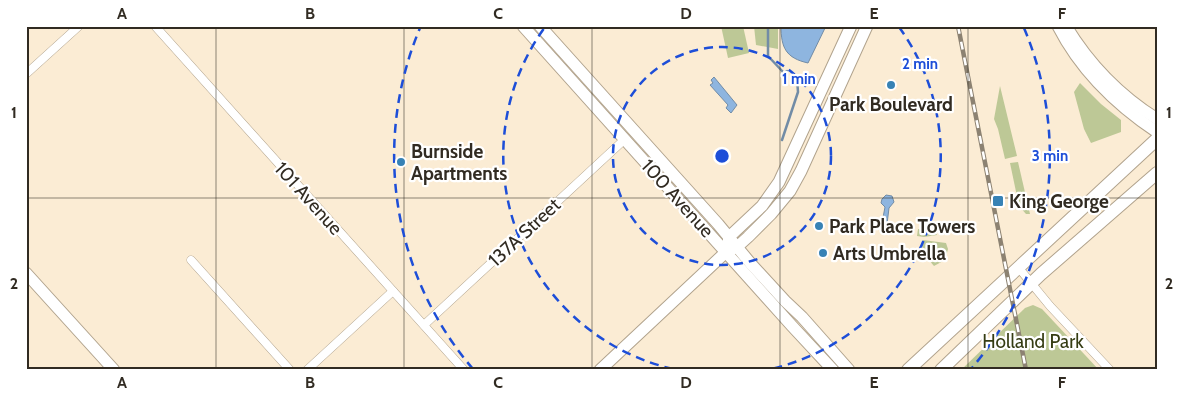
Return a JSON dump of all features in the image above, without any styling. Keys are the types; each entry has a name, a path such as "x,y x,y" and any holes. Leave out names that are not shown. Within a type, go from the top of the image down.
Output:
{"main road":[{"name":"100 Avenue","path":"524,26 833,370"},
{"name":"100 Avenue","path":"540,26 751,264 849,370"},
{"path":"726,252 729,237 762,206 779,182 851,26"},
{"path":"600,370 726,252 737,247 771,214 790,191 801,171 867,26"},
{"path":"1058,26 1069,48 1093,79 1124,108 1157,132"},
{"path":"1066,26 1108,81 1139,108 1157,119"},
{"path":"908,370 1157,140"},
{"path":"941,370 1032,283 1157,173"},
{"path":"26,274 114,370"}],"street":[{"path":"26,74 79,26"},
{"name":"101 Avenue","path":"155,26 464,370"},
{"name":"137A Street","path":"424,325 624,139"},
{"path":"191,260 290,370"},
{"path":"1018,267 1050,306 1110,370"},
{"path":"307,370 393,291"}],"green space":[{"path":"721,26 743,26 749,53 728,58"},
{"path":"754,26 778,26 778,49 756,45"},
{"path":"1080,83 1101,104 1121,120 1121,132 1091,143 1084,129 1074,92"},
{"path":"1000,86 1017,156 1005,159 994,119"},
{"path":"1018,162 1030,214 1026,214 1019,206 1010,163"},
{"path":"918,229 935,231 937,235 917,236"},
{"path":"923,240 946,243 948,249 945,260 934,266 922,252"},
{"name":"Holland Park","path":"1033,305 1042,309 1099,370 961,370 1025,308"}],"water":[{"path":"781,26 826,26 808,63 794,58 786,51 782,40"},
{"path":"714,77 737,105 731,113 726,108 728,105 710,85 713,83 711,80"},
{"path":"886,195 892,196 894,202 889,208 887,224 882,223 885,207 881,203"}],"waterway":[{"path":"768,26 768,56 784,73 787,71"},
{"path":"782,140 798,92 797,79"}],"railway":[{"path":"958,26 1026,370"}],"place":[{"name":"Park Boulevard","path":"891,85"},
{"name":"Burnside Apartments","path":"401,162"},
{"name":"King George","path":"998,201"},
{"name":"Park Place Towers","path":"819,226"},
{"name":"Arts Umbrella","path":"823,253"}]}
